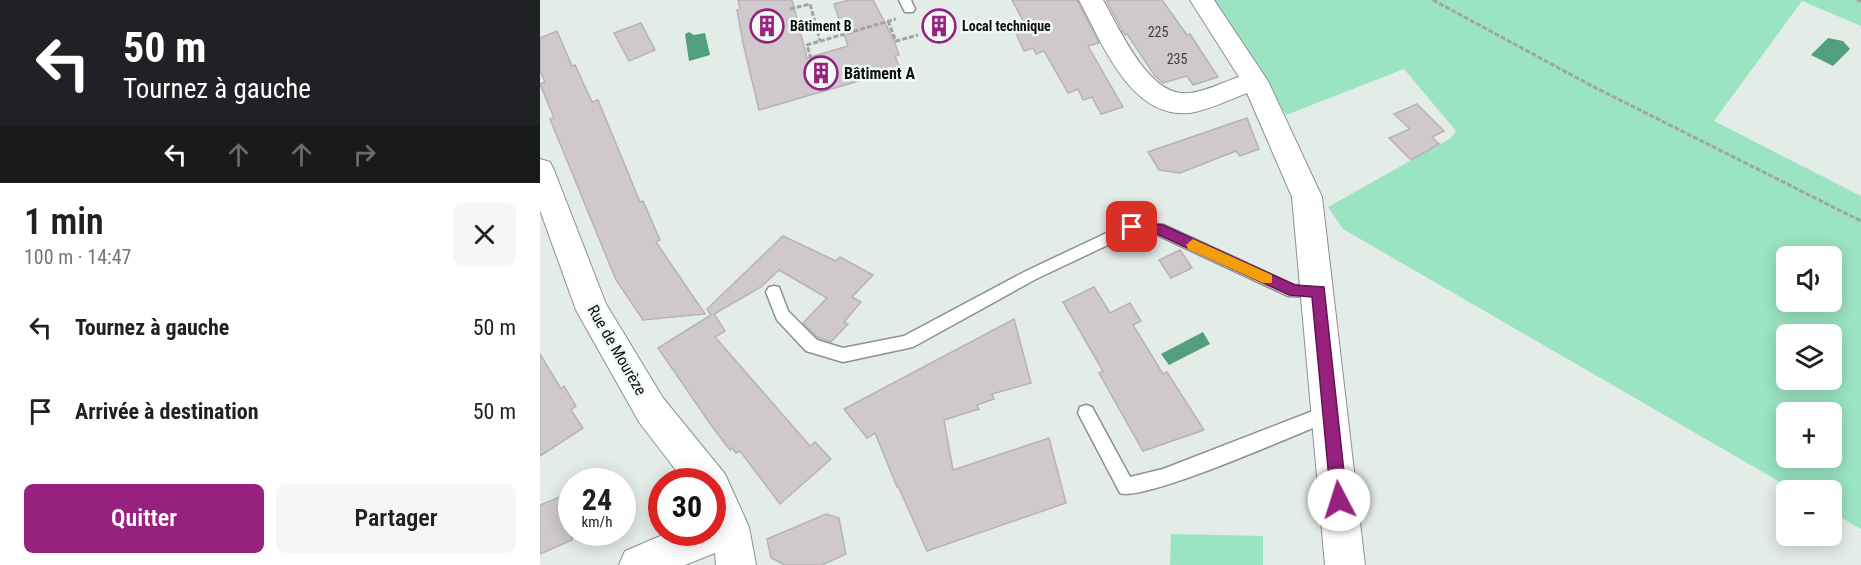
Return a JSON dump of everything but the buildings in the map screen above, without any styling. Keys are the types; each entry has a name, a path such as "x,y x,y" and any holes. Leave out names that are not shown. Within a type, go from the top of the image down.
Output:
{"street":[{"path":"1091,0 1146,89 1165,102 1189,103 1255,81"},
{"path":"1202,0 1255,81 1307,197 1319,291 1345,565"},
{"name":"Rue de Mourèze","path":"542,184 592,310 651,410 697,468"},
{"path":"726,518 730,527 736,565"},
{"path":"639,565 730,527"}],"lane":[{"path":"774,292 782,315 812,346 843,355 907,342 1032,275 1132,227 1159,229 1293,291 1319,291"},
{"path":"1086,413 1126,487 1163,478 1331,412"}],"path":[{"path":"1433,0 1518,48 1652,118 1861,221"},
{"path":"790,9 810,4 820,41"},
{"path":"811,59 807,45 888,21 905,9"},
{"path":"888,21 896,41 918,35"}],"shaded area":[{"path":"1214,0 1861,0 1861,26 1802,1 1714,121 1861,196 1861,529 1842,518 1842,480 1777,480 1343,229 1328,207 1451,138 1456,131 1404,69 1286,115"},
{"path":"689,32 694,35 705,33 710,55 689,61 685,34"},
{"path":"1828,38 1843,41 1850,49 1833,66 1811,55"},
{"path":"1203,332 1210,344 1169,365 1161,354"},
{"path":"1171,534 1263,536 1263,565 1170,565"}],"slow traffic":[{"path":"1193,245 1268,279"}],"place":[{"name":"Bâtiment B","path":"767,26"},
{"name":"Local technique","path":"939,26"},
{"name":"Bâtiment A","path":"821,73"}],"route":[{"path":"1132,227 1159,229 1293,291 1319,291 1339,500"}]}
